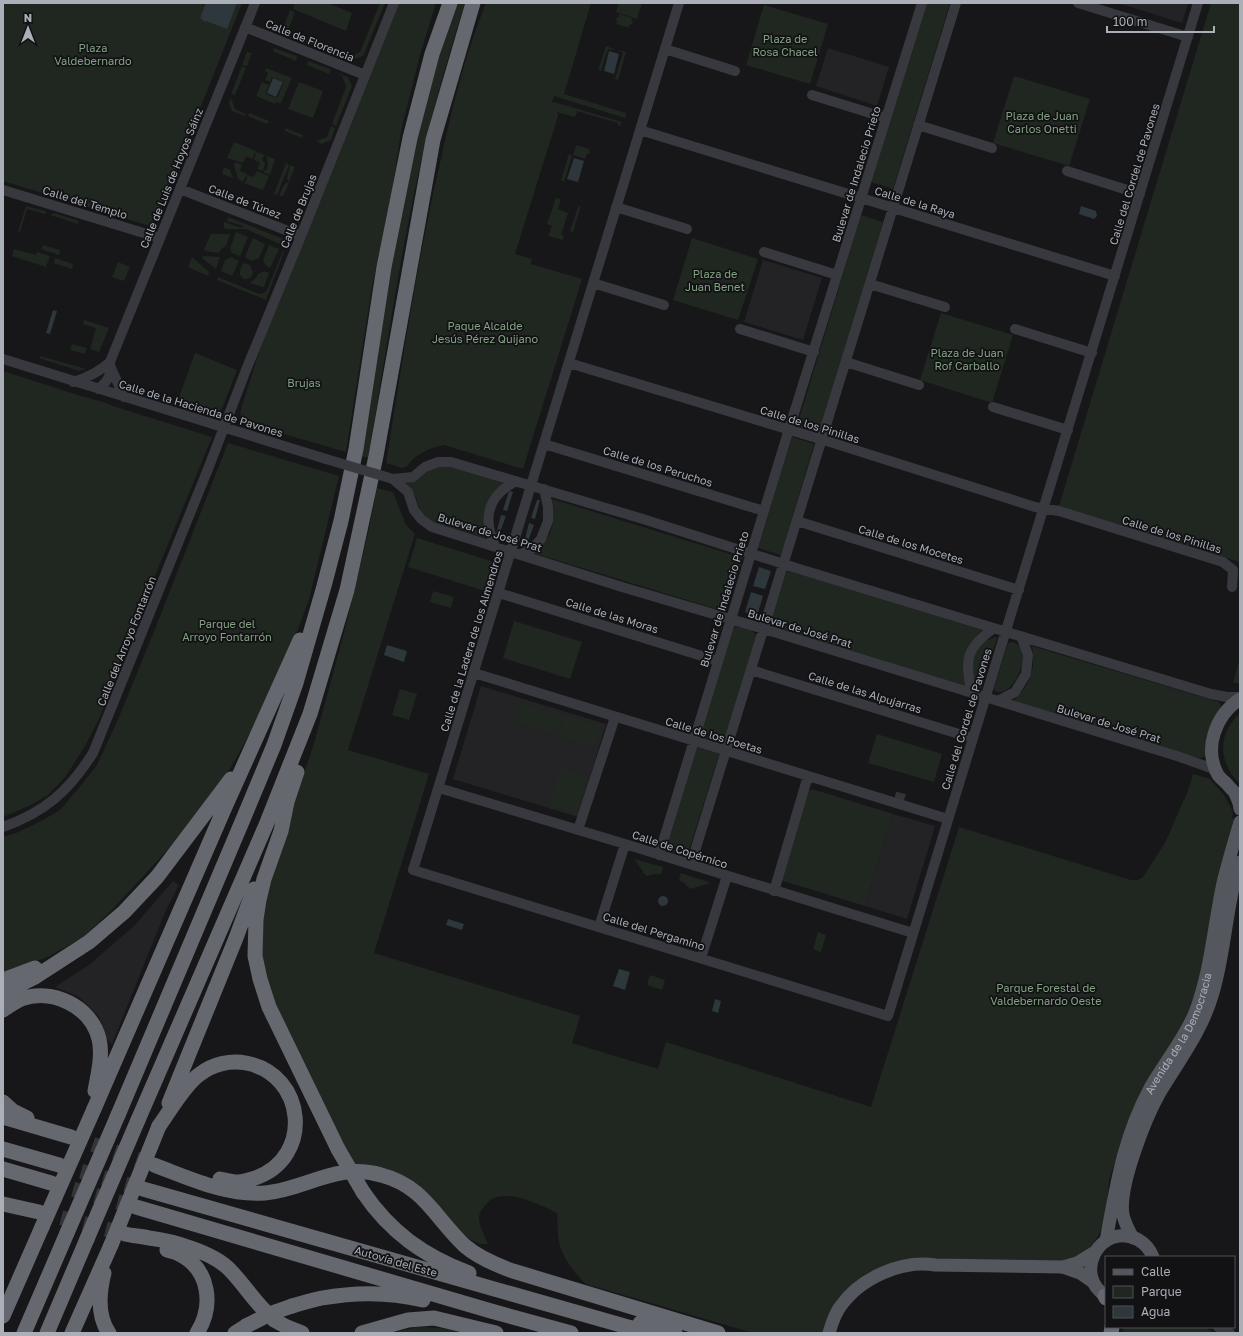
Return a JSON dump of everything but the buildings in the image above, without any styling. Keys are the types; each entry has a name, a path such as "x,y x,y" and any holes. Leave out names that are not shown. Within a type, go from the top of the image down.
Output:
{"highway":[{"path":"442,26 443,3"},
{"path":"24,1333 244,817 274,744 296,683 341,521 356,449 384,267 410,138 432,54 450,3"},
{"path":"47,1333 266,825 310,714 349,582 376,456 433,140 473,3"},
{"path":"3,1295 94,1109 324,586"},
{"path":"72,1333 111,1245 236,938 307,745 310,714"},
{"path":"3,993 35,977 94,938 124,912 157,877 249,756"},
{"path":"287,802 281,831 264,880 259,900 256,920 255,956 260,979 269,1007 338,1149 374,1209 397,1232 426,1254 454,1268 484,1279 675,1333"},
{"path":"3,980 59,957 94,938"},
{"path":"3,1010 21,999 42,996 64,1000 75,1006 83,1013 99,1038 100,1049 98,1073 93,1101 94,1109"},
{"path":"159,1126 191,1082 200,1074 212,1067 233,1062 246,1063 259,1067 276,1077 289,1094 292,1103 296,1121 292,1143 282,1162 263,1175 250,1180 235,1182 154,1165 229,1191 254,1193 279,1191 317,1178 344,1172 380,1174 413,1190 425,1200 466,1247 490,1262 513,1271 718,1333"},
{"path":"3,1102 19,1114 65,1135 3,1117"},
{"path":"3,1149 59,1165"},
{"path":"3,1169 51,1183"},
{"name":"Autovía del Este","path":"143,1190 649,1333"},
{"path":"3,1204 41,1219"},
{"name":"Autovía del Este","path":"136,1207 571,1333"},
{"path":"3,1316 41,1219"},
{"path":"197,1333 203,1324 207,1303 206,1291 202,1278 193,1264 180,1254 130,1235 181,1245 200,1251 216,1260 229,1268 270,1316 287,1327 302,1333"},
{"path":"109,1333 102,1322 100,1300 103,1277 111,1245"},
{"path":"240,1330 272,1313 292,1306 321,1298 348,1294 375,1293 413,1298 460,1308 491,1311"},
{"path":"362,1333 408,1320 428,1318 445,1320 496,1333"}],"main road":[{"path":"1240,698 1232,704 1217,725 1213,737 1212,750 1218,774 1237,795 1240,809"},
{"name":"Avenida de la Democracia","path":"1106,1241 1116,1183 1124,1152 1136,1117 1150,1088 1195,1013 1203,992 1210,962 1223,883 1240,822"},
{"name":"Avenida de la Democracia","path":"1133,1238 1125,1222 1122,1206 1126,1183 1146,1123 1159,1095 1193,1041 1213,995 1233,888 1240,862"},
{"path":"1063,1267 1081,1260 1095,1252 1106,1241 1119,1236 1133,1238 1144,1244 1152,1256"},
{"path":"1093,1282 1090,1267 1095,1252"},
{"path":"829,1333 835,1315 853,1293 864,1284 881,1274 900,1266 917,1264 1063,1267 1080,1273 1093,1282 1105,1296"},
{"path":"835,1333 845,1310 865,1291 901,1271 935,1265"}],"street":[{"name":"Calle de Luis de Hoyos Sáinz","path":"98,389 105,384 109,378 111,365 160,238 255,3"},
{"name":"Calle de Brujas","path":"224,428 394,3"},
{"name":"Calle de la Ladera de los Almendros","path":"413,870 679,3"},
{"name":"Bulevar de Indalecio Prieto","path":"659,855 922,3"},
{"path":"691,864 956,3"},
{"path":"1078,3 1188,37"},
{"name":"Calle del Cordel de Pavones","path":"888,1016 1198,3"},
{"name":"Calle de Florencia","path":"245,26 365,75"},
{"path":"665,50 735,71"},
{"path":"812,95 886,118"},
{"path":"918,125 992,148"},
{"name":"Calle de la Raya","path":"640,130 1115,276"},
{"path":"1067,171 1140,194"},
{"name":"Calle de Túnez","path":"180,189 301,236"},
{"name":"Calle del Templo","path":"3,190 160,238"},
{"path":"616,207 687,229"},
{"path":"764,252 837,275"},
{"path":"593,283 664,305"},
{"path":"870,284 945,307"},
{"path":"740,329 814,352"},
{"path":"1015,329 1092,353"},
{"name":"Calle de la Hacienda de Pavones","path":"3,359 73,382 393,479"},
{"path":"846,362 919,384"},
{"name":"Calle de los Pinillas","path":"569,363 1043,509 1059,511 1223,562 1233,570 1232,587 1227,571 1222,567 1056,516 1043,509"},
{"name":"Calle de Luis de Hoyos Sáinz","path":"73,382 84,379 111,365"},
{"path":"111,365 124,397"},
{"path":"98,389 96,381 99,371"},
{"path":"993,407 1068,430"},
{"name":"Calle del Arroyo Fontarrón","path":"3,827 18,822 54,800 76,779 93,753 224,428"},
{"name":"Calle de los Peruchos","path":"544,444 764,511"},
{"path":"393,479 413,477 426,467 438,462 451,462 643,519 783,564 1220,696 1240,698"},
{"name":"Bulevar de José Prat","path":"393,479 408,492 414,510 421,519 432,527 622,587 764,629 1191,761 1211,768 1218,774"},
{"name":"Calle de la Ladera de los Almendros","path":"495,546 489,530 488,515 493,502 502,490 516,481"},
{"name":"Calle de la Ladera de los Almendros","path":"521,554 532,549 541,539 548,521 548,507 544,489"},
{"name":"Calle de los Mocetes","path":"796,521 1019,590"},
{"name":"Calle de las Moras","path":"498,593 718,660"},
{"path":"972,693 968,678 969,656 974,645 994,628"},
{"path":"998,701 1015,692 1026,674 1028,655 1021,636"},
{"name":"Calle de las Alpujarras","path":"751,670 972,738"},
{"name":"Calle de los Poetas","path":"474,673 808,776 898,802 948,819"},
{"path":"578,830 615,717"},
{"path":"774,891 808,776"},
{"name":"Calle de Copérnico","path":"439,788 913,933"},
{"path":"599,926 625,844"},
{"name":"Calle del Pergamino","path":"413,870 888,1016"},
{"path":"701,958 727,876"},
{"path":"1220,1328 1230,1333"}],"shaded area":[{"path":"1118,3 1188,3 1182,23"},
{"path":"828,48 889,67 877,106 816,86"},
{"path":"763,260 822,278 803,340 744,322"},
{"path":"481,686 606,724 578,817 453,779"},
{"path":"893,814 935,826 907,919 865,906"},
{"path":"173,881 179,885 166,910 112,1044 107,1040 99,1017 79,997 55,987 89,965 135,925"}],"green space":[{"name":"Plaza Valdebernardo","path":"3,3 242,3 153,227 3,181"},
{"path":"295,3 328,3 352,13 346,31 293,9"},
{"path":"380,3 385,3 363,56 352,60 334,53 336,50 351,56 360,52"},
{"name":"Brujas","path":"397,3 436,3 420,55 401,131 393,185 372,287 346,452 245,423 240,418 241,409 267,327"},
{"path":"455,3 465,3 434,110 414,192 368,458 361,456 397,229 412,155"},
{"name":"Paque Alcalde Jesús Pérez Quijano","path":"486,3 591,3 564,94 626,113 625,118 554,96 552,102 622,122 620,126 618,123 577,111 575,117 557,112 558,116 515,254 532,259 531,264 582,279 523,469 444,445 429,449 415,457 407,466 402,468 386,463 417,275 454,102 465,62"},
{"path":"619,3 642,3 637,19 616,12"},
{"path":"926,3 950,3 893,189 871,182"},
{"path":"1211,3 1240,3 1240,563 1059,506"},
{"name":"Plaza de Rosa Chacel","path":"764,5 828,24 810,84 746,65"},
{"path":"290,10 295,12 288,30 283,29"},
{"path":"619,14 632,18 631,21 633,22 629,25 629,28 616,24 616,18 619,17"},
{"path":"293,33 318,43 317,47 292,37"},
{"path":"606,46 614,49 608,49 601,71 598,70"},
{"path":"274,48 296,56 296,61 273,51"},
{"path":"617,50 626,52 618,80 615,79 623,53"},
{"path":"247,52 252,53 247,66 242,65"},
{"path":"309,61 330,69 331,71 329,74 307,65"},
{"path":"242,66 246,68 235,95 231,94"},
{"path":"266,68 292,78 281,103 276,102 275,104 256,96 262,82 269,85 266,94 277,98 284,82 272,77 270,82 265,80 268,73 265,71"},
{"path":"337,73 348,77 352,86 336,126 332,124 346,87 342,76"},
{"name":"Plaza de Juan Carlos Onetti","path":"1014,76 1090,99 1069,166 993,143"},
{"path":"299,82 323,91 313,118 288,109"},
{"path":"231,98 235,109 246,114 245,116 232,111 229,103"},
{"path":"249,113 269,121 267,124 250,117 248,115"},
{"path":"331,126 335,128 331,140 322,144 316,141 327,137"},
{"path":"285,128 303,135 302,138 285,131"},
{"path":"234,142 256,151 252,159 246,156 243,163 227,158"},
{"path":"576,145 590,149 589,154 587,154 585,159 573,155"},
{"path":"256,152 265,155 262,159 265,164 263,171 257,169 260,163 254,160"},
{"path":"569,154 572,156 564,182 561,180"},
{"path":"266,156 275,159 270,175 263,172 267,169 268,163"},
{"path":"235,162 242,165 240,171 247,174 243,182 238,179 234,165"},
{"path":"286,163 289,165 277,195 274,194"},
{"path":"290,165 295,167 289,182 287,178"},
{"path":"224,167 230,170 233,178 222,174"},
{"path":"257,171 269,176 263,190 244,183 247,179 247,175 254,177"},
{"path":"288,182 289,183 283,196 279,196 284,185"},
{"path":"556,198 561,199 558,209 568,213 561,235 564,236 562,240 548,236 552,226 547,224"},
{"path":"581,205 573,232 570,231 578,207"},
{"path":"26,206 45,211 46,214 27,209 20,232 18,231"},
{"path":"54,213 79,221 78,224 50,215"},
{"path":"861,215 883,222 819,433 797,426"},
{"path":"228,217 286,240 286,247 246,229 226,229 224,227 224,222 242,228 243,226 227,221"},
{"path":"236,232 248,237 240,256 232,253 230,249"},
{"path":"211,234 230,234 226,246 222,248 219,253 205,251 204,249"},
{"path":"253,238 265,244 259,258 252,261 245,257"},
{"name":"Plaza de Juan Benet","path":"692,238 758,259 738,320 673,300"},
{"path":"43,245 60,250 59,255 41,249"},
{"path":"269,245 279,249 270,268 266,266 263,260"},
{"path":"14,249 36,255 37,252 50,256 46,267 12,256"},
{"path":"283,251 284,252 266,300 217,280 218,277 259,294 264,293 267,290"},
{"path":"203,256 220,257 216,269 202,258"},
{"path":"192,257 209,272 208,276 188,267"},
{"path":"231,257 239,261 232,276 221,271 225,260"},
{"path":"55,258 73,264 72,269 54,263"},
{"path":"118,262 130,267 124,281 112,277"},
{"path":"243,263 250,265 253,272 249,278 244,279 240,275 240,270"},
{"path":"264,271 269,273 264,287 250,283 258,274"},
{"name":"Plaza de Juan Rof Carballo","path":"941,313 1013,335 992,403 920,380"},
{"path":"84,320 109,328 99,352 90,349 96,328 83,324"},
{"path":"72,344 87,348 85,354 70,350"},
{"path":"195,353 237,370 221,411 218,412 178,400"},
{"path":"40,356 86,369 79,371 39,358"},
{"path":"3,371 212,437 143,605 99,719 85,746 66,776 48,795 31,805 3,817"},
{"path":"792,437 814,444 781,555 758,548"},
{"name":"Parque del Arroyo Fontarrón","path":"228,443 339,476 309,600 289,653 266,705 230,769 173,844 112,910 82,938 48,957 3,973 3,837 19,832 60,810 97,765 119,717 155,629"},
{"path":"450,466 502,482 503,485 498,488 487,536 485,538 434,523 424,516 420,510 414,494 406,483 415,481 433,468"},
{"name":"Parque Forestal de Valdebernardo Oeste","path":"377,488 393,492 406,525 415,534 348,750 429,774 374,953 580,1016 572,1043 658,1069 666,1042 871,1107 959,827 1131,880 1138,880 1143,877 1165,843 1187,793 1193,774 1210,779 1224,795 1233,812 1232,818 1236,819 1207,939 1196,993 1181,1028 1128,1122 1109,1180 1105,1222 1090,1251 1070,1261 980,1259 867,1277 825,1333 753,1333 586,1284 570,1265 563,1253 559,1242 557,1213 540,1205 509,1196 490,1200 481,1210 479,1216 482,1231 488,1244 480,1244 471,1240 460,1232 443,1212 354,1166 276,1007 265,978 260,943 270,879 315,740 345,629 369,529"},
{"path":"549,498 743,558 726,612 533,553 545,541 552,528 553,515"},
{"path":"417,538 494,562 485,591 408,567"},
{"path":"789,571 982,630 971,644 964,661 963,675 967,688 773,626 770,619 786,573"},
{"path":"433,591 454,597 451,608 430,602"},
{"path":"514,621 582,642 570,679 503,658"},
{"path":"735,627 747,628 756,636 723,744 700,737 733,629"},
{"path":"997,637 996,641 981,689 978,687 973,677 973,656 983,642"},
{"path":"1013,642 1020,647 1022,655 1022,664 1019,673 1014,682 1008,688 1002,692 995,691 994,688 1008,643"},
{"path":"1032,646 1219,702 1222,707 1207,754 1204,757 1199,758 1100,727 1012,702 1023,690 1030,677 1033,663"},
{"path":"1240,658 1240,683 1233,683"},
{"path":"400,689 417,694 409,720 392,715"},
{"path":"521,703 563,715 557,735 515,722"},
{"path":"1240,713 1240,784 1227,767 1223,748 1227,730 1232,721"},
{"path":"565,715 602,727 595,747 559,736"},
{"path":"877,734 942,754 934,782 868,763"},
{"path":"696,747 719,754 687,857 666,850"},
{"path":"560,768 588,776 577,814 549,805"},
{"path":"812,789 893,814 865,906 780,880 808,791"},
{"path":"634,859 663,867 661,874 646,876"},
{"path":"681,873 711,883 690,889 679,880"},
{"path":"818,932 826,935 821,952 813,949"},
{"path":"650,975 665,980 662,990 647,985"},
{"path":"418,1327 441,1328 462,1333 390,1333"},
{"path":"1124,1328 1207,1328 1215,1333 1122,1333"}],"water":[{"path":"206,3 237,3 227,29 206,22 200,18"},
{"path":"609,51 619,54 614,74 604,71"},
{"path":"273,78 283,82 276,97 267,93"},
{"path":"574,158 584,161 578,182 567,179"},
{"path":"1081,206 1096,211 1097,216 1094,219 1079,214"},
{"path":"53,310 57,311 50,334 46,333"},
{"path":"509,491 513,492 507,511 503,510"},
{"path":"537,500 540,500 535,519 531,518"},
{"path":"501,515 506,516 499,535 496,534"},
{"path":"529,523 534,525 527,544 524,543"},
{"path":"759,567 771,571 765,589 753,586"},
{"path":"751,592 763,596 757,616 745,612"},
{"path":"387,645 407,651 404,662 384,655"},
{"path":"661,896 665,896 667,897 667,905 661,906 658,903 658,899"},
{"path":"448,919 464,924 462,930 446,925"},
{"path":"619,969 630,972 625,990 613,986"},
{"path":"715,999 721,1001 718,1013 712,1011"}],"tunnel":[{"path":"899,800 901,793"},
{"path":"71,1137 154,1165"},
{"path":"59,1165 143,1189"},
{"path":"51,1183 136,1207"},
{"path":"39,1212 125,1234"}]}
